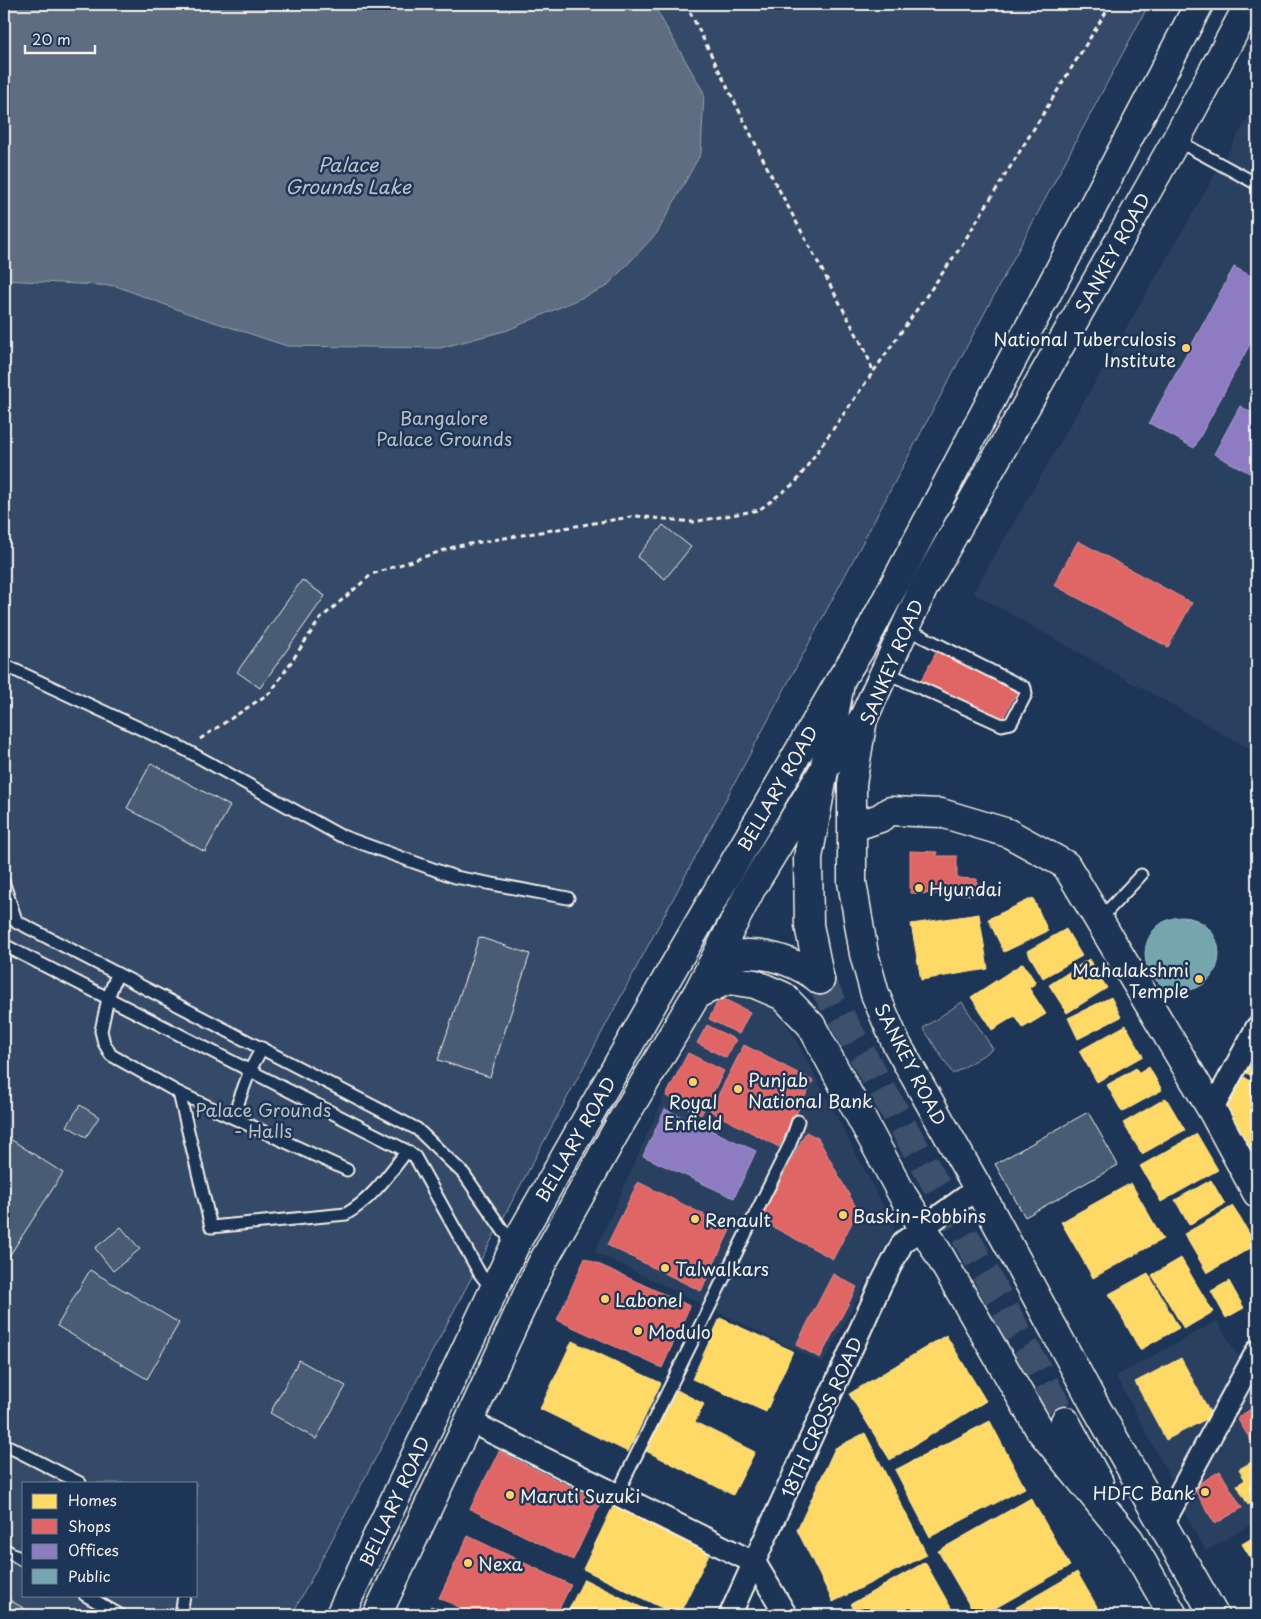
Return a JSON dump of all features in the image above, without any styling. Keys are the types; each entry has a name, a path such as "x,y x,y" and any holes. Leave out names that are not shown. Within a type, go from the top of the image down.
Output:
{"main road":[{"name":"SANKEY ROAD","path":"841,679 861,648 1200,4"},
{"name":"SANKEY ROAD","path":"1214,1615 1092,1400 978,1188 896,1043 875,994 864,954 852,882 852,784 863,719 929,579 1176,140 1249,4"},
{"path":"712,965 743,953 774,957 806,969 820,980 809,925 808,858 841,679"},
{"name":"BELLARY ROAD","path":"340,1615 516,1243 841,679"},
{"name":"BELLARY ROAD","path":"377,1615 470,1421 541,1265 620,1124 697,994 751,889 825,768 863,719"},
{"path":"853,826 880,818 890,811 941,813 1008,833 1066,865 1212,1110 1257,1193"},
{"path":"697,994 728,980 755,984 783,996 811,1025 902,1194 1040,1430 1130,1539"},
{"path":"1066,1421 1173,1615"}],"street":[{"path":"1212,1110 1257,1027"},
{"name":"18TH CROSS ROAD","path":"730,1615 881,1284 904,1242 978,1188"},
{"path":"1163,1524 1257,1351"},
{"path":"470,1421 755,1563 786,1615"}],"lane":[{"path":"1176,140 1257,184"},
{"path":"885,672 1002,725 1011,723 1026,694 1026,688 905,628"},
{"path":"4,665 184,749 340,836 455,877 568,898"},
{"path":"1098,920 1141,875"},
{"path":"4,884 17,923"},
{"path":"4,915 417,1129 464,1174 504,1232 516,1243"},
{"path":"4,945 407,1151 415,1158 480,1274 493,1290"},
{"path":"117,974 108,998 101,1031 104,1043 111,1054 179,1093 347,1170"},
{"path":"232,1117 250,1070 262,1048"},
{"path":"179,1093 211,1227 346,1214 370,1197 407,1151"},
{"path":"617,1494 786,1153 798,1121"},
{"path":"4,1444 78,1482"},
{"path":"4,1550 22,1560"},
{"path":"87,1596 120,1615"},
{"path":"181,1615 184,1596"}],"path":[{"path":"686,4 769,171 866,352 873,371"},
{"path":"184,749 271,692 320,619 372,574 457,546 636,516 693,522 759,510 796,482 960,248 1111,4"}],"shaded area":[{"name":"National Tuberculosis Institute","path":"1257,102 1257,753 973,593"},
{"path":"721,987 767,1001 780,1012 895,1228 823,1363 595,1252 694,1029"},
{"path":"1217,1321 1242,1362 1174,1485 1116,1376"},
{"path":"1257,1366 1257,1521 1206,1551 1180,1505"}],"green space":[{"name":"Bangalore Palace Grounds","path":"4,4 1149,4 292,1615 4,1615"},
{"path":"962,1002 993,1049 953,1074 923,1028"}],"water":[{"name":"Palace Grounds Lake","path":"8,4 653,4 704,93 701,153 657,233 606,287 508,330 440,348 287,346 187,313 116,286 4,280 4,11"}],"building: Homes":[{"path":"1033,898 1048,931 1004,952 988,919"},
{"path":"979,914 988,969 921,980 911,924"},
{"path":"1066,929 1082,956 1043,978 1027,951"},
{"path":"1089,959 1107,988 1067,1013 1049,985"},
{"path":"1023,963 1036,983 1029,988 1046,1014 1023,1028 1015,1016 992,1030 971,997"},
{"path":"1111,997 1121,1017 1078,1039 1068,1018"},
{"path":"1126,1025 1143,1056 1097,1082 1079,1051"},
{"path":"1257,1037 1257,1079 1239,1069"},
{"path":"1149,1067 1162,1090 1122,1112 1107,1085 1136,1068 1139,1073"},
{"path":"1238,1073 1257,1085 1257,1139 1244,1159 1218,1106"},
{"path":"1166,1098 1185,1130 1142,1154 1123,1123"},
{"path":"1197,1134 1218,1170 1161,1202 1140,1166"},
{"path":"1211,1180 1225,1204 1189,1225 1175,1200"},
{"path":"1131,1183 1163,1239 1093,1278 1061,1222"},
{"path":"1233,1206 1256,1245 1207,1273 1184,1234"},
{"path":"1181,1258 1213,1312 1184,1329 1152,1275"},
{"path":"1148,1273 1179,1328 1140,1350 1109,1294"},
{"path":"1229,1281 1244,1308 1226,1318 1211,1291"},
{"path":"720,1318 793,1351 766,1412 692,1379"},
{"path":"946,1335 986,1401 890,1460 849,1394"},
{"path":"572,1341 661,1383 628,1452 540,1409"},
{"path":"1181,1358 1212,1416 1166,1440 1135,1382"},
{"path":"677,1390 704,1404 695,1422 755,1452 733,1495 646,1451"},
{"path":"990,1421 1025,1488 930,1537 895,1470"},
{"path":"865,1433 927,1555 833,1602 797,1530 835,1448"},
{"path":"1257,1459 1257,1500 1248,1505 1237,1485 1245,1480 1239,1469"},
{"path":"1031,1498 1070,1566 983,1615 975,1615 938,1551"},
{"path":"615,1502 711,1550 679,1615 583,1569"},
{"path":"1257,1535 1257,1569 1242,1544"},
{"path":"925,1562 955,1615 857,1615 851,1604"},
{"path":"1077,1572 1102,1615 1003,1615"},
{"path":"584,1579 657,1615 566,1615"}],"building: Shops":[{"path":"1078,541 1192,603 1168,647 1054,585"},
{"path":"937,651 1017,692 1001,722 921,681"},
{"path":"910,851 937,852 937,856 957,856 957,878 977,879 977,895 910,893"},
{"path":"720,997 750,1012 739,1034 709,1019"},
{"path":"707,1025 736,1040 726,1058 697,1043"},
{"path":"744,1045 813,1081 779,1147 710,1111"},
{"path":"688,1053 724,1071 701,1115 666,1096"},
{"path":"806,1132 818,1138 858,1211 833,1259 760,1220"},
{"path":"638,1182 731,1228 701,1291 607,1245"},
{"path":"585,1258 690,1306 662,1368 557,1320"},
{"path":"833,1274 857,1287 820,1358 796,1345"},
{"path":"1257,1405 1257,1441 1253,1444 1237,1418"},
{"path":"499,1451 601,1502 573,1560 470,1509"},
{"path":"1220,1471 1242,1508 1215,1524 1193,1487"},
{"path":"468,1536 571,1585 556,1615 476,1615 439,1598"}],"building: Offices":[{"path":"1234,267 1257,279 1257,331 1194,448 1149,423"},
{"path":"1240,406 1257,416 1257,477 1214,454"},
{"path":"665,1109 756,1151 734,1198 643,1156"}],"building: Public":[{"path":"1182,917 1203,923 1213,933 1219,954 1213,975 1203,985 1182,991 1161,985 1151,975 1145,954 1151,933 1161,923"}],"building: Other":[{"path":"663,525 691,547 665,579 637,557"},
{"path":"302,580 325,596 260,688 237,672"},
{"path":"151,763 230,806 205,852 127,808"},
{"path":"479,937 530,954 490,1077 438,1060"},
{"path":"80,1105 99,1117 86,1137 67,1126"},
{"path":"1088,1112 1118,1165 1025,1217 995,1164"},
{"path":"4,1135 63,1173 4,1264"},
{"path":"121,1227 140,1249 113,1271 95,1248"},
{"path":"90,1270 179,1323 147,1379 57,1326"},
{"path":"299,1360 346,1386 316,1439 270,1413"},
{"path":"4,1597 36,1615 4,1615"},
{"path":"431,1606 449,1615 426,1615"}],"tunnel":[{"path":"820,980 969,1243 1065,1421"}],"place":[{"name":"National Tuberculosis Institute","path":"1186,348"},
{"name":"Hyundai","path":"919,888"},
{"name":"Mahalakshmi Temple","path":"1199,979"},
{"name":"Royal Enfield","path":"693,1082"},
{"name":"Punjab National Bank","path":"738,1089"},
{"name":"Baskin-Robbins","path":"843,1215"},
{"name":"Renault","path":"695,1219"},
{"name":"Talwalkars","path":"665,1268"},
{"name":"Labonel","path":"605,1299"},
{"name":"Modulo","path":"638,1331"},
{"name":"HDFC Bank","path":"1205,1492"},
{"name":"Maruti Suzuki","path":"510,1495"},
{"name":"Nexa","path":"468,1563"}],"park label":[{"name":"Palace Grounds - Halls","path":"263,1119"}]}
